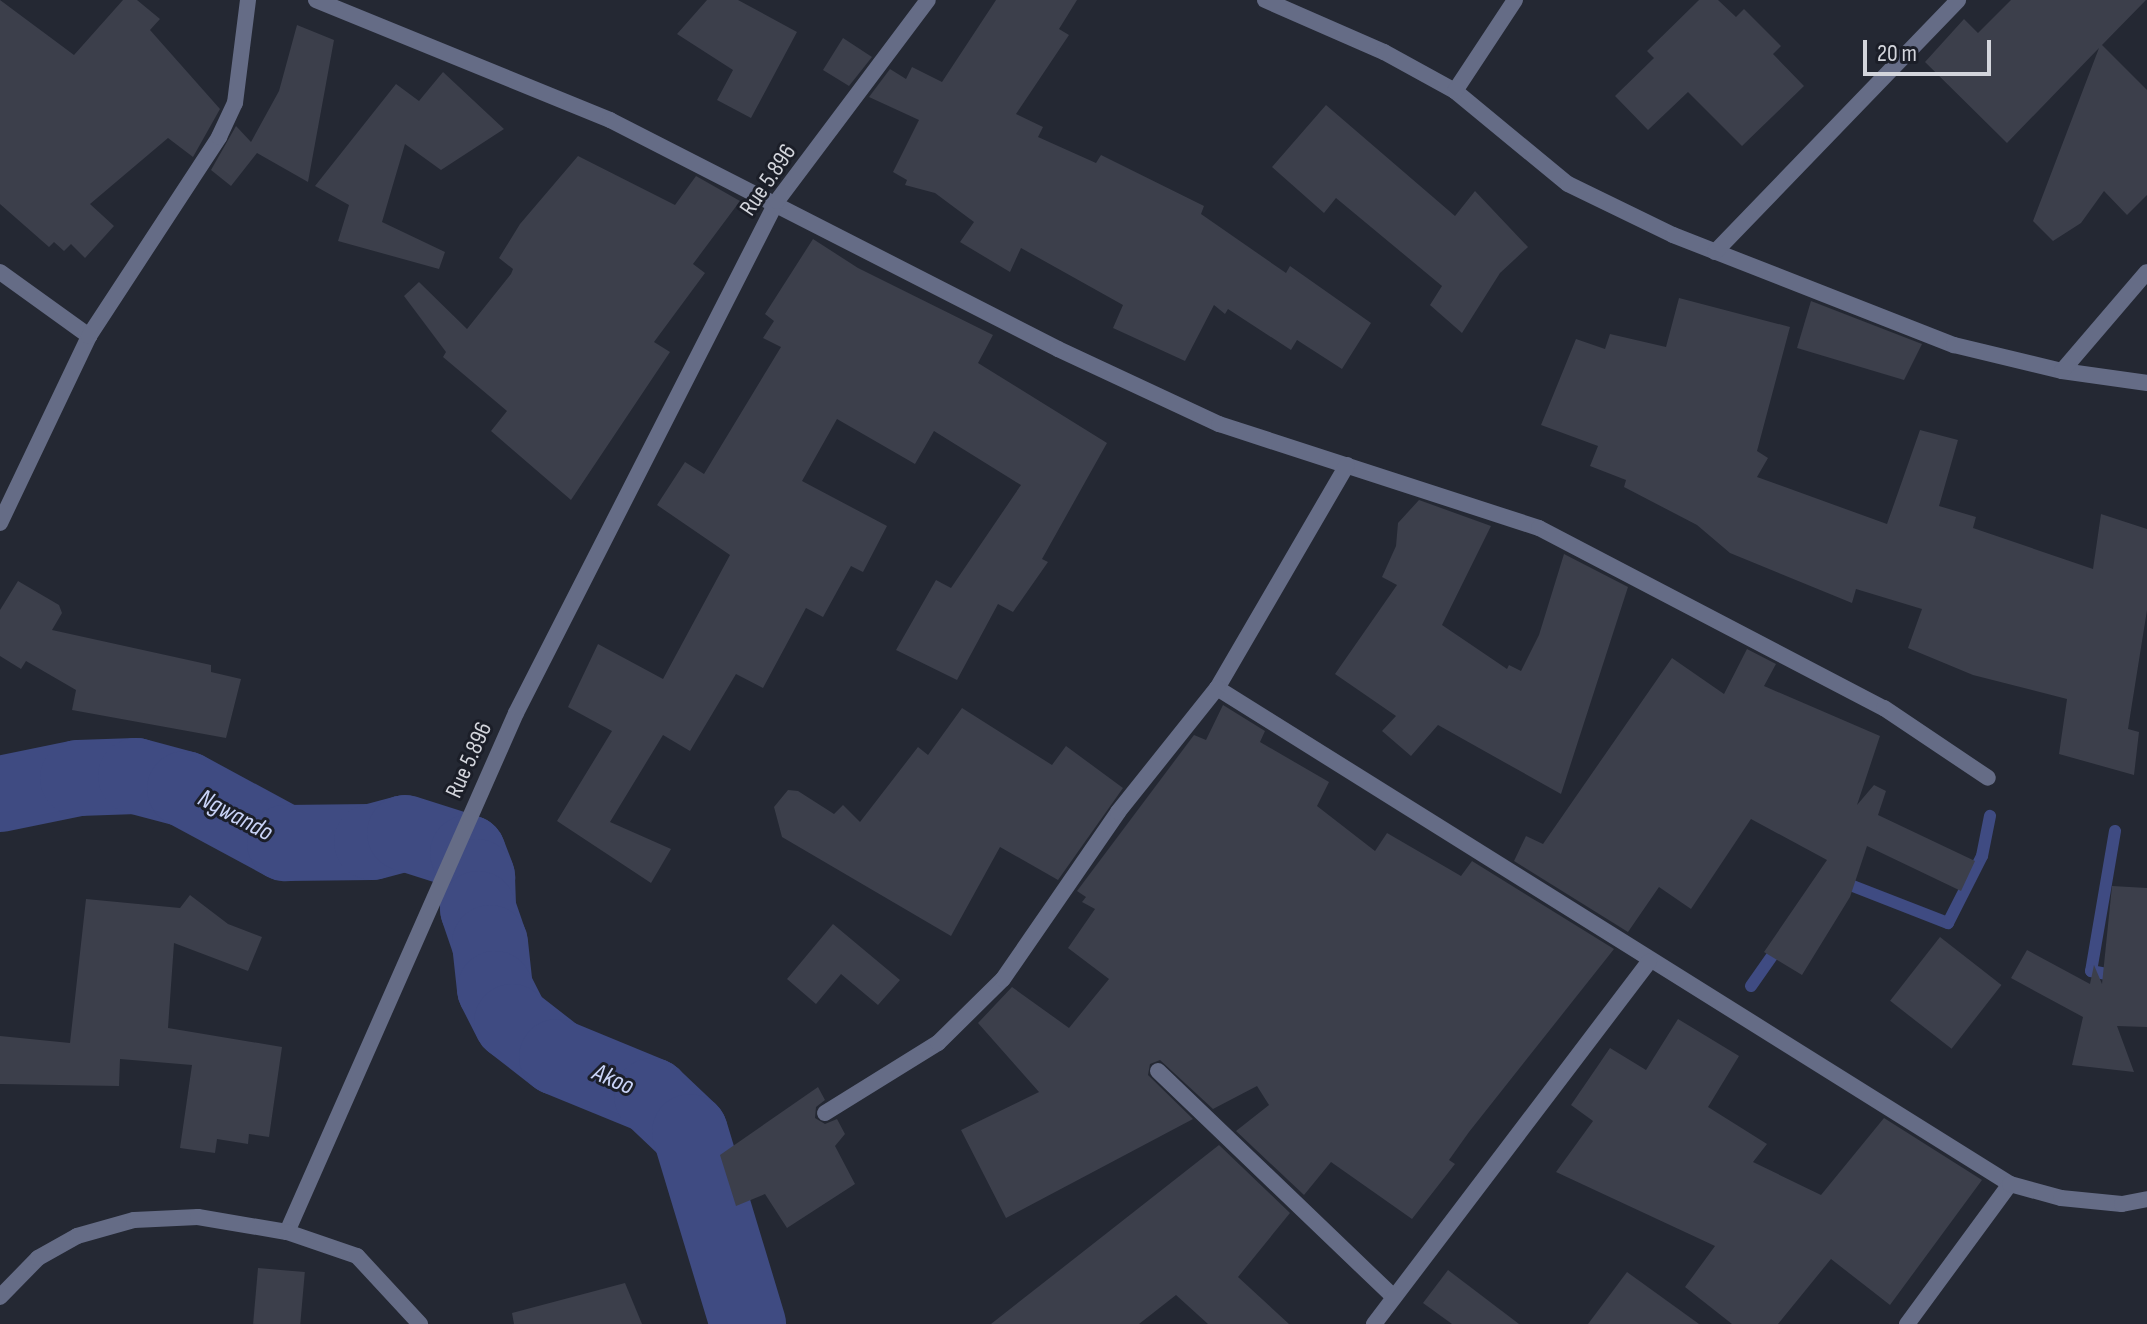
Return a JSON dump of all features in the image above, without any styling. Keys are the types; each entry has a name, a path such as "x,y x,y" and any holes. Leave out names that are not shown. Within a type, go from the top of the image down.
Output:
{"street":[{"path":"0,523 89,336 219,137 235,103 248,0"},
{"path":"316,0 610,120 777,201 1058,349 1219,424 1539,528 1884,708 1988,778"},
{"name":"Rue 5.896","path":"287,1232 516,713 777,201 889,58 928,0"},
{"path":"1265,0 1384,52 1455,91 1568,184 1715,252 1954,345 2062,371 2147,383"},
{"path":"1455,91 1515,0"},
{"path":"1715,252 1958,0"},
{"path":"0,272 89,336"},
{"path":"2062,371 2147,272"},
{"path":"825,1113 938,1043 1003,979 1118,812 1217,688 1347,465"},
{"path":"1217,688 1649,962 2010,1184 2061,1198 2122,1204 2147,1199"},
{"path":"1374,1324 1649,962"},
{"path":"1158,1071 1394,1297"},
{"path":"1907,1324 2010,1184"},
{"path":"0,1297 38,1258 77,1236 134,1220 198,1217 287,1232 357,1256 420,1324"}],"building":[{"path":"0,0 74,55 123,0 137,0 160,19 150,30 220,109 193,157 168,138 90,204 114,226 85,258 71,244 64,251 54,242 49,247 0,204"},
{"path":"707,0 738,0 797,32 751,118 717,100 733,70 677,34"},
{"path":"996,0 1077,0 1059,29 1069,35 1016,114 1043,127 1038,137 1096,163 1101,155 1204,206 1201,214 1286,273 1290,266 1371,323 1342,369 1297,340 1291,350 1228,309 1225,314 1214,305 1185,361 1113,328 1123,305 1021,248 1010,272 960,242 974,222 935,193 905,185 907,180 893,172 919,120 869,97 890,69 906,79 912,67 942,82"},
{"path":"1699,0 1718,0 1736,17 1744,9 1781,46 1773,54 1804,86 1742,146 1688,92 1648,130 1615,96 1654,58 1647,51"},
{"path":"2011,0 2146,0 2102,45 2147,90 2147,195 2127,215 2104,191 2081,223 2053,241 2033,221 2099,48 2007,143 1925,62 1964,19 1978,33"},
{"path":"297,25 334,40 308,182 257,153 231,186 211,170 236,126 251,142 279,91"},
{"path":"843,38 872,57 849,86 823,70"},
{"path":"443,72 504,129 441,170 405,144 382,222 445,252 439,269 338,241 349,205 315,186 396,84 419,101"},
{"path":"1326,105 1455,216 1475,191 1528,247 1500,273 1462,333 1430,305 1442,286 1336,198 1324,213 1272,167"},
{"path":"578,156 675,205 696,176 740,201 693,264 705,273 654,342 670,352 571,500 491,431 507,411 443,357 446,352 404,296 419,282 467,329 511,274 513,269 499,258 520,224"},
{"path":"813,239 858,268 993,335 978,363 1107,443 1042,559 1048,562 1013,612 998,604 957,680 896,650 936,580 951,588 1021,485 934,431 915,464 837,419 802,481 887,526 863,572 851,566 823,617 806,608 763,688 736,674 690,751 663,735 610,822 671,849 651,883 557,821 612,731 568,707 598,644 663,679 730,555 657,505 685,462 704,474 781,347 763,338 774,321 765,314"},
{"path":"1679,298 1790,327 1757,451 1768,458 1757,477 1887,524 1920,430 1958,440 1939,506 1976,517 1973,528 2093,569 2101,514 2147,529 2147,610 2128,729 2139,732 2134,775 2059,754 2067,699 1973,675 1908,648 1922,609 1856,589 1852,603 1730,553 1697,525 1624,487 1626,480 1590,466 1598,446 1541,425 1576,339 1605,349 1610,334 1666,347"},
{"path":"1811,301 1922,344 1904,380 1797,348"},
{"path":"1419,500 1491,526 1442,625 1507,669 1509,665 1521,671 1539,635 1564,554 1628,587 1561,794 1438,725 1411,756 1382,731 1396,716 1335,674 1397,585 1382,577 1396,546 1398,523"},
{"path":"18,581 59,605 62,613 52,630 211,665 211,672 241,679 226,738 72,710 76,690 26,661 21,669 0,656 0,610"},
{"path":"1747,649 1776,664 1764,686 1880,736 1857,805 1874,785 1886,791 1878,815 1975,861 1961,891 1867,846 1850,897 1802,975 1764,952 1827,860 1751,819 1691,909 1659,887 1628,932 1514,861 1526,836 1543,844 1672,658 1724,694"},
{"path":"1223,705 1265,731 1260,742 1329,782 1317,806 1375,851 1387,833 1461,876 1472,861 1614,949 1469,1132 1449,1160 1455,1164 1412,1219 1331,1162 1304,1195 1236,1131 1269,1105 1257,1086 1213,1109 1160,1060 1150,1064 1148,1075 1193,1119 1006,1218 961,1130 1039,1092 978,1023 1012,987 1069,1028 1109,979 1068,948 1095,909 1082,902 1086,897 1077,891 1194,735 1206,740"},
{"path":"962,708 1052,765 1066,746 1123,788 1058,880 1000,847 951,936 782,837 774,807 788,790 798,791 834,814 843,805 860,822 918,747 928,755"},
{"path":"2112,886 2147,888 2147,1027 2117,1026 2134,1072 2072,1065 2083,1017 2011,978 2027,950 2090,984 2094,965 2102,984"},
{"path":"190,895 228,924 262,937 248,971 174,943 168,1028 282,1047 269,1137 249,1134 248,1144 217,1139 215,1153 180,1148 192,1065 120,1059 119,1086 0,1084 0,1036 70,1043 86,899 180,908"},
{"path":"833,924 900,980 878,1005 841,974 816,1004 787,979"},
{"path":"1940,937 2001,985 1952,1049 1890,1001"},
{"path":"1678,1019 1739,1056 1708,1107 1767,1144 1753,1162 1821,1195 1884,1118 1982,1180 1890,1305 1831,1259 1778,1324 1732,1324 1685,1287 1715,1246 1556,1172 1593,1121 1571,1105 1610,1048 1646,1070"},
{"path":"818,1087 825,1100 816,1107 815,1118 825,1124 837,1119 845,1134 835,1146 855,1184 787,1228 765,1194 736,1206 720,1155"},
{"path":"1219,1145 1290,1213 1238,1277 1289,1324 1208,1324 1176,1295 1139,1324 991,1324"},
{"path":"258,1268 305,1272 300,1324 253,1324"},
{"path":"1448,1270 1519,1324 1452,1324 1423,1303"},
{"path":"1627,1272 1699,1324 1588,1324"},
{"path":"625,1283 642,1324 514,1324 512,1313"}],"waterway":[{"name":"Akoo","path":"0,794 78,778 136,776 185,789 285,843 372,842 405,833 468,853 477,877 478,909 490,943 495,989 512,1022 557,1057 652,1096 690,1132 748,1324"},
{"path":"1840,881 1948,923 1982,856 1990,816"},
{"path":"2115,831 2091,971 2147,982"},
{"path":"1751,986 1779,946"}],"water label":[{"name":"Ngwando","path":"235,816"}]}
